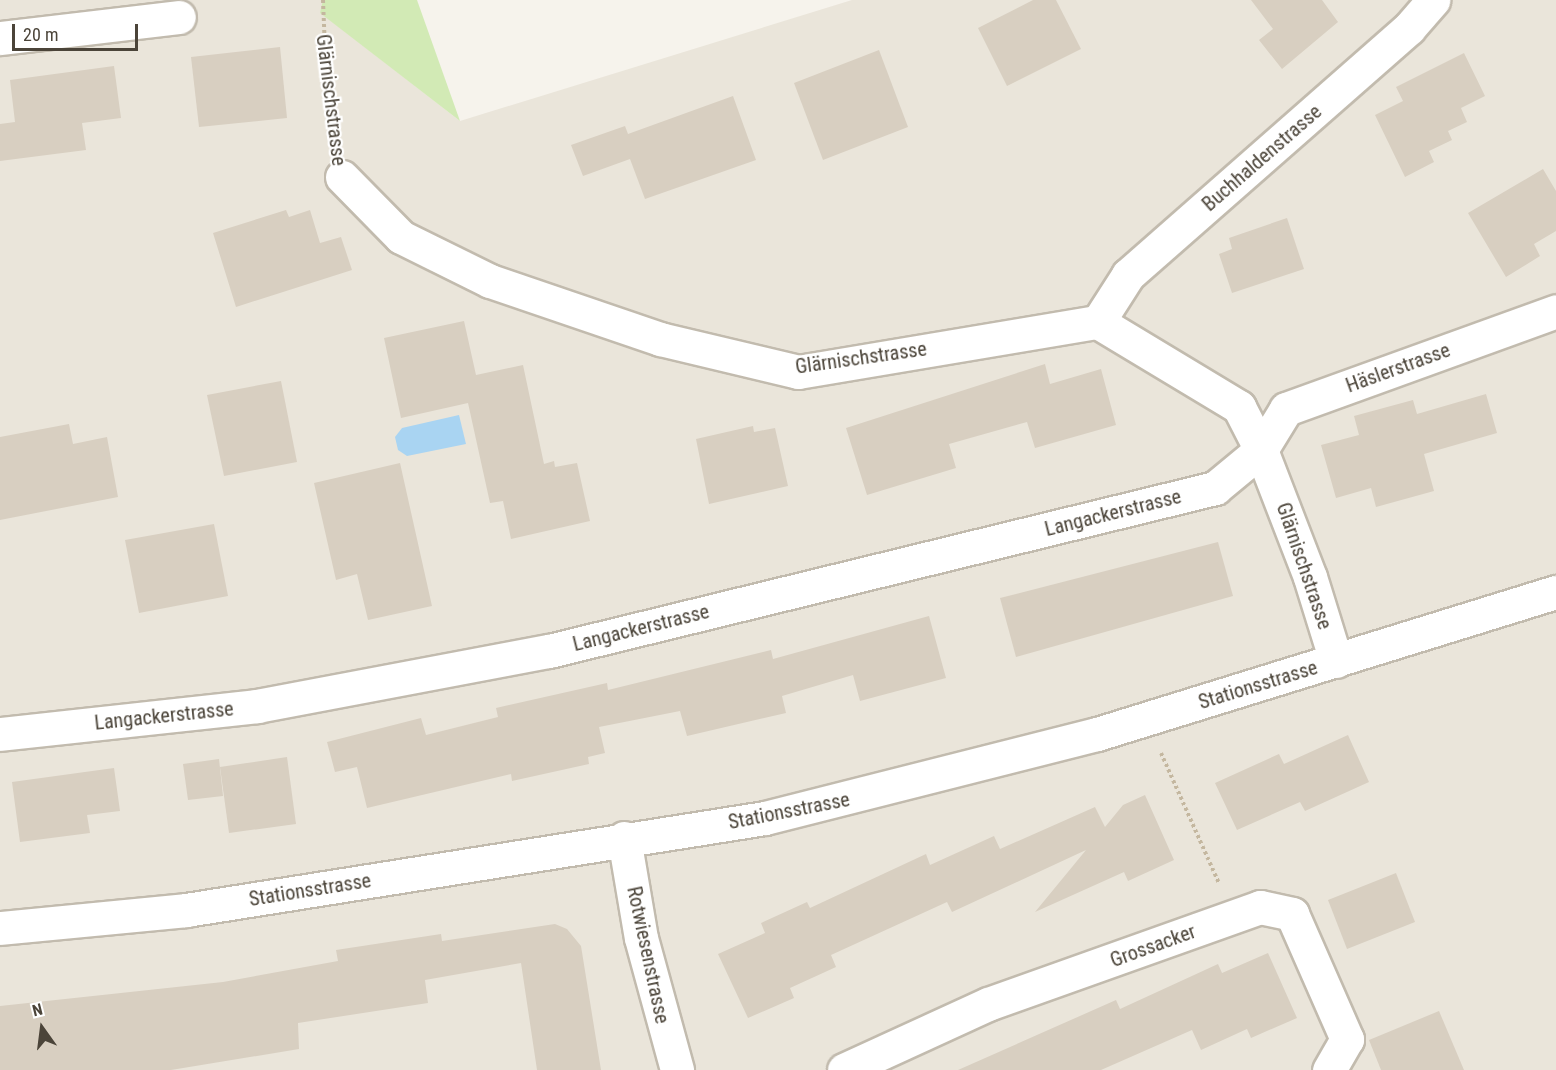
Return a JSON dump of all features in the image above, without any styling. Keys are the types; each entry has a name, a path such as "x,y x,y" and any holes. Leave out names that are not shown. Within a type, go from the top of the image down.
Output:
{"street":[{"name":"Buchhaldenstrasse","path":"1098,322 1128,275 1409,28 1433,0"},
{"path":"0,38 179,17"},
{"name":"Glärnischstrasse","path":"342,177 401,237 490,281 660,339 798,372 1098,322 1239,407 1262,450 1310,577 1336,661"},
{"name":"Häslerstrasse","path":"1262,450 1286,409 1556,311"},
{"name":"Langackerstrasse","path":"0,734 258,706 549,651 1215,488 1262,450"},
{"name":"Stationsstrasse","path":"0,928 186,910 624,838 765,818 904,786 1336,661 1556,592"},
{"name":"Rotwiesenstrasse","path":"624,838 641,938 677,1070"},
{"name":"Grossacker","path":"854,1068 988,1004 1260,907 1292,914 1347,1039 1329,1070"}],"path":[{"name":"Glärnischstrasse","path":"323,0 327,98 342,177"},
{"path":"1159,747 1233,917"}],"shaded area":[{"path":"0,0 323,0 321,13 460,121 852,0 1556,0 1556,1070 0,1070"}],"green space":[{"path":"323,0 417,0 460,121 320,13"}],"water":[{"path":"459,415 466,444 407,456 398,450 395,437 402,428"}],"building":[{"path":"1033,0 1056,0 1081,49 1007,86 978,28"},
{"path":"1251,0 1322,0 1338,22 1282,69 1259,40 1273,29"},
{"path":"280,47 287,118 199,127 191,57"},
{"path":"879,50 908,127 823,160 794,83"},
{"path":"1464,53 1485,96 1461,108 1467,122 1448,131 1452,140 1429,151 1434,162 1405,177 1375,115 1403,101 1396,87"},
{"path":"114,66 121,118 82,123 86,150 0,161 0,124 15,122 10,80"},
{"path":"733,96 756,160 645,199 630,159 583,176 571,145 625,126 628,134"},
{"path":"1543,169 1556,191 1556,231 1534,244 1540,256 1506,277 1468,213"},
{"path":"286,210 289,217 310,210 320,243 341,237 352,270 236,307 213,233"},
{"path":"1287,218 1304,269 1232,293 1219,254 1232,249 1229,238"},
{"path":"464,321 476,375 523,365 544,464 554,461 555,467 577,463 590,521 511,539 503,501 490,503 468,403 401,418 384,338"},
{"path":"1045,364 1050,384 1101,369 1116,425 1035,448 1027,422 949,444 956,468 867,495 846,428"},
{"path":"281,381 297,462 224,476 207,395"},
{"path":"1486,394 1497,433 1424,454 1434,491 1376,507 1371,488 1336,498 1321,445 1359,435 1354,416 1413,400 1417,414"},
{"path":"69,424 73,444 107,437 118,497 0,520 0,437"},
{"path":"753,426 754,432 775,428 788,486 709,504 696,439"},
{"path":"400,463 432,606 368,620 357,574 336,580 314,483"},
{"path":"214,524 228,596 139,613 125,540"},
{"path":"1218,542 1233,596 1016,657 1000,598"},
{"path":"929,616 946,678 860,701 853,675 782,696 786,713 687,736 680,711 599,727 605,753 588,757 589,764 512,781 511,774 367,808 357,767 335,772 327,742 421,718 426,735 498,717 496,708 607,683 608,690 771,650 773,659"},
{"path":"1348,735 1369,782 1305,811 1300,802 1237,830 1215,783 1279,754 1284,764"},
{"path":"287,757 296,824 229,833 220,767"},
{"path":"219,759 223,796 188,800 183,764"},
{"path":"114,768 120,811 87,815 90,833 20,842 12,782"},
{"path":"1145,795 1174,860 1128,881 1124,872 1035,912 1086,850 952,912 947,902 831,955 836,967 790,988 794,998 748,1018 718,954 765,933 761,923 807,902 810,908 926,854 930,865 994,836 1000,849 1095,807 1105,827 1123,805"},
{"path":"1396,873 1415,922 1347,949 1328,900"},
{"path":"555,924 567,929 581,946 601,1070 537,1070 521,963 425,980 428,1003 298,1023 299,1049 171,1070 0,1070 0,1006 223,982 338,961 336,950 441,934 442,941"},
{"path":"1268,953 1297,1018 1251,1038 1247,1029 1201,1050 1192,1030 1101,1070 958,1070 1116,1000 1120,1009 1218,964 1222,973"},
{"path":"1439,1011 1464,1070 1381,1070 1369,1040"}]}
